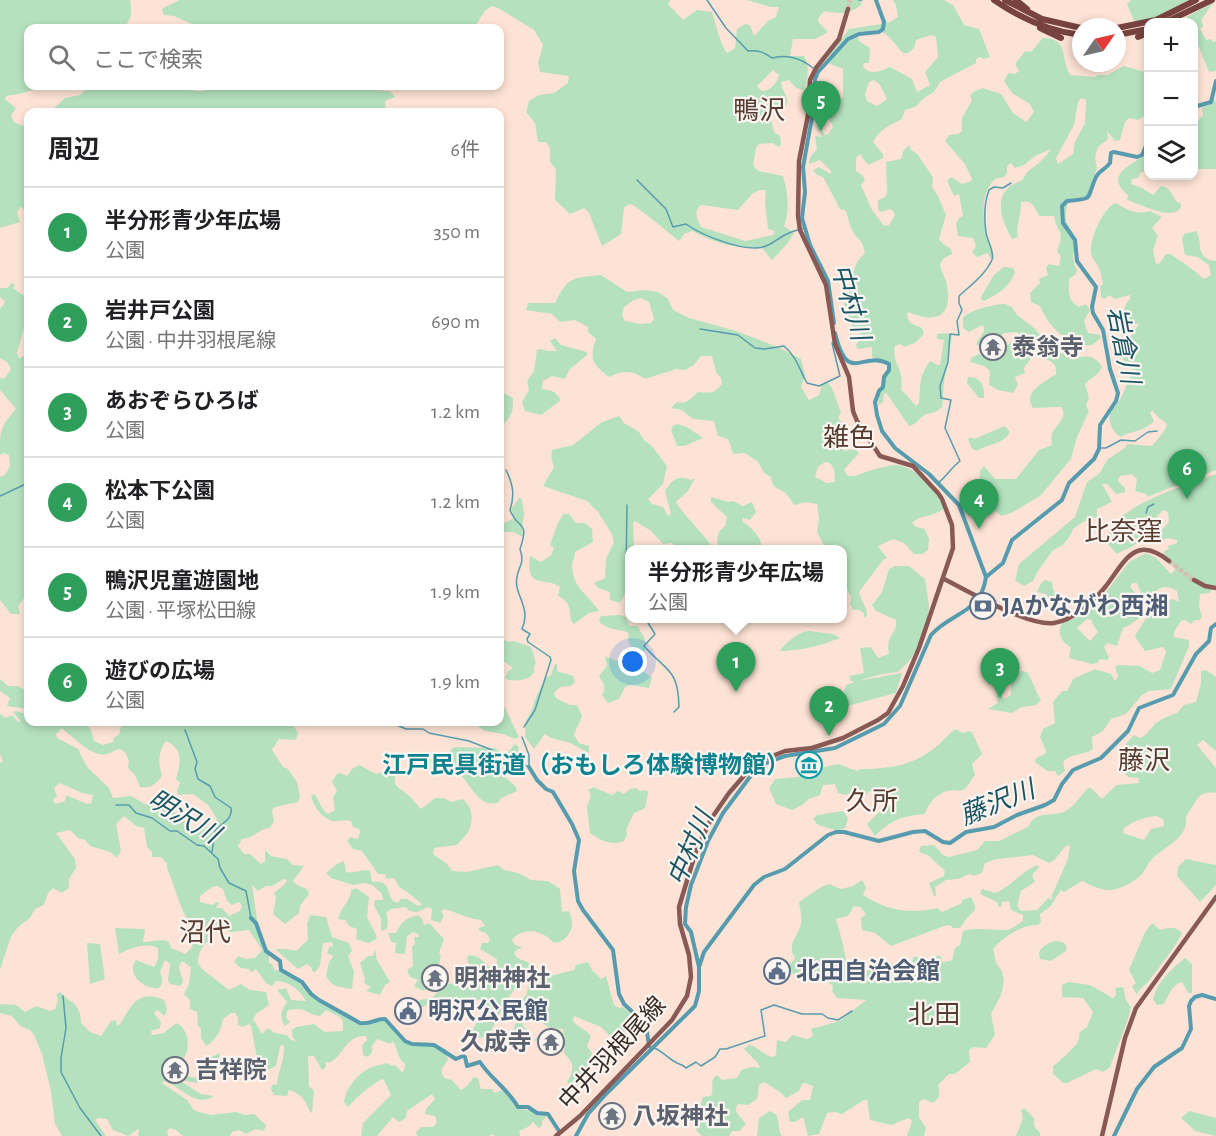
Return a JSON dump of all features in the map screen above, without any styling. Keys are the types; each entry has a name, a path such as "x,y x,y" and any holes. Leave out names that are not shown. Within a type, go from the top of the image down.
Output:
{"highway":[{"path":"993,0 1034,22 1072,33"},
{"path":"993,0 1020,18 1061,38"},
{"path":"1005,0 1047,21 1072,26"},
{"path":"1016,0 1054,21 1072,24"},
{"path":"1126,26 1156,20 1196,0"},
{"path":"1178,18 1212,0"},
{"path":"1175,18 1187,13"},
{"path":"1126,34 1144,32"},
{"path":"1138,37 1144,34"}],"main road":[{"name":"中井羽根尾線","path":"556,1136 580,1116 679,1011 688,989 691,966 680,924 679,907 696,851 719,807 754,763 785,751 812,748 843,738 888,713 903,686 919,648 952,556 954,540 952,525 942,499 916,469 880,456 857,421 853,411 849,377 835,344 826,285 802,238 798,222 799,156 808,116 810,80 816,68 839,39 848,9"},
{"path":"944,579 1035,621 1056,623 1072,616 1087,605 1102,591 1122,562 1131,554 1149,550 1161,554 1169,561"},
{"path":"1194,580 1205,586 1216,588"},
{"path":"1103,1136 1126,1039 1143,998 1216,898"}],"green space":[{"path":"0,0 130,0 131,11 127,24 24,24 24,90 32,90 6,96 5,99 16,108 11,116 14,122 24,125 24,210 21,206 17,212 20,222 0,228"},
{"path":"180,0 670,0 668,4 683,20 697,10 712,12 727,53 735,48 737,29 745,24 750,25 754,36 768,21 776,17 779,7 747,0 860,0 862,4 844,13 824,11 818,19 828,32 815,39 793,39 790,56 804,56 808,68 806,82 803,90 796,88 789,80 781,82 787,99 786,105 784,109 773,109 770,115 774,132 780,136 781,145 779,147 772,143 759,144 753,165 758,171 783,176 786,188 788,208 784,226 794,233 772,260 762,248 726,244 692,231 684,234 679,241 630,204 624,207 621,234 602,246 589,213 584,208 570,214 555,200 556,169 550,162 550,148 546,142 538,142 535,123 526,112 529,101 539,95 554,93 568,83 569,76 540,72 538,63 543,45 534,30 498,8 492,6 485,11 477,24 192,24 174,16 164,15 162,10","holes":["773,70 779,75 777,81 765,91 757,86","766,190 768,229 775,231 773,235 745,241 701,227 696,212 701,205 738,210 753,193"]},
{"path":"893,0 944,0 953,5 964,25 979,29 990,57 976,59 976,63 940,82 934,92 915,107 905,110 902,119 882,131 873,142 883,154 883,158 868,165 860,154 856,158 856,171 865,180 861,185 872,210 884,226 889,225 895,215 889,209 882,212 878,210 878,200 885,197 887,193 886,162 901,159 903,151 910,145 910,149 917,154 933,177 932,187 946,215 939,239 951,249 952,254 944,258 940,264 947,286 947,306 940,316 926,317 908,312 909,321 922,328 924,334 915,343 904,347 900,344 895,346 894,352 901,376 901,389 916,406 919,403 921,381 926,367 930,361 940,365 944,340 937,339 937,334 952,335 942,407 936,412 924,415 909,426 887,394 884,393 883,402 879,405 880,390 891,367 885,361 872,357 872,347 858,349 856,345 862,336 848,322 844,304 856,265 865,253 845,210 840,209 823,177 817,175 813,170 819,167 831,174 831,171 820,160 809,164 810,157 817,149 815,136 822,137 816,126 820,126 825,136 829,133 833,127 829,119 833,110 833,100 843,98 843,69 826,60 849,29 882,24 885,20 888,23 898,17","holes":["875,30 888,36 903,53 908,53 914,48 916,40 931,35 936,37 938,57 925,72 930,85 917,92 912,79 890,67 873,72 866,70 863,67 864,63 869,63 870,48 859,41 857,32","874,80 880,85 887,99 877,106 867,101 865,94 869,82"]},
{"path":"1131,0 1189,0 1158,16 1144,18 1144,20 1135,23 1127,4"},
{"path":"1213,3 1201,20 1203,26 1200,29 1206,40 1216,41 1216,71 1209,72 1198,45 1198,18 1185,18"},
{"path":"1043,38 1051,39 1060,45 1070,75 1096,77 1113,72 1126,72 1126,67 1144,72 1144,116 1138,120 1129,118 1125,122 1120,140 1115,141 1107,131 1108,139 1098,147 1095,158 1097,168 1088,196 1068,203 1066,211 1067,222 1078,247 1073,254 1077,270 1076,274 1069,279 1069,295 1079,307 1086,304 1090,310 1084,321 1088,333 1100,335 1101,338 1092,345 1075,343 1060,334 1048,321 1040,306 1031,302 1030,293 1040,283 1039,279 1048,275 1046,268 1049,264 1059,266 1061,257 1057,251 1061,235 1054,216 1040,216 1031,203 1021,202 1018,237 1012,239 1002,213 1004,193 1010,186 1022,180 1027,172 1051,149 1035,156 1024,165 1015,168 1011,163 1007,166 1007,173 1004,177 995,179 986,192 984,215 994,258 991,259 988,253 977,257 972,252 976,246 973,238 958,236 956,224 963,216 959,194 954,196 947,181 951,177 962,184 972,179 965,164 945,141 949,135 962,131 962,118 972,100 970,96 973,92 983,88 1001,94 1013,113 1026,122 1034,112 1030,104 1012,93 1004,81 1008,73 1015,74 1019,71 1015,64 1025,51 1031,52","holes":["1081,98 1086,100 1085,123 1075,142 1073,154 1058,164 1056,158 1074,125 1078,102"]},
{"path":"85,90 376,90 390,91 395,97 385,101 386,108 54,108 65,98 80,95"},
{"path":"1214,99 1216,102 1216,169 1198,169 1198,121 1203,115 1202,108 1212,103"},
{"path":"1144,155 1144,172 1141,172 1138,178 1132,179 1131,184 1153,195 1161,186 1167,188 1181,207 1171,213 1127,200 1128,195 1118,181 1123,170"},
{"path":"1116,203 1132,211 1150,211 1162,217 1152,228 1158,236 1153,250 1156,263 1159,264 1166,254 1170,254 1204,279 1211,275 1209,265 1198,257 1185,255 1182,239 1184,234 1196,231 1204,257 1216,261 1216,470 1147,497 1146,494 1135,491 1137,479 1131,474 1121,476 1118,481 1125,488 1125,492 1116,494 1107,484 1102,484 1112,502 1097,509 1097,517 1073,529 1063,545 1053,550 1033,581 1024,586 1015,580 1019,564 1075,517 1087,482 1099,474 1108,459 1125,448 1127,444 1152,446 1167,424 1152,410 1150,413 1154,421 1150,425 1121,437 1115,433 1110,423 1110,412 1120,400 1133,370 1117,352 1125,338 1130,337 1139,324 1129,323 1124,314 1124,308 1130,295 1115,299 1109,295 1105,299 1101,297 1100,287 1103,284 1101,273 1091,253 1092,240 1098,224 1111,205"},
{"path":"1004,267 1013,268 1015,272 1010,282 998,293 982,300 981,297 994,275"},
{"path":"601,275 627,292 645,290 658,292 668,299 673,310 689,318 736,331 801,359 805,375 801,387 809,400 819,395 822,385 828,383 841,413 838,418 846,427 842,431 836,426 828,433 827,438 845,451 854,449 859,453 844,470 848,476 896,465 912,470 931,487 944,508 912,523 916,527 925,529 929,539 928,550 923,554 914,554 904,543 893,539 878,546 887,558 883,560 859,592 867,612 864,618 864,613 853,610 850,604 851,597 847,588 847,545 824,545 817,532 819,518 817,504 806,502 794,505 785,493 773,485 771,477 764,473 758,462 745,453 733,454 728,439 718,436 714,421 693,419 682,410 671,408 677,402 684,403 698,392 709,393 722,384 712,356 701,356 694,365 685,370 676,369 645,379 628,372 609,377 594,361 593,352 596,339 588,332 588,327 575,320 560,322 552,314 526,310 528,303 555,303 568,283 578,278","holes":["641,298 649,302 654,319 651,323 640,324 625,321 622,315 624,307","825,462 833,466 835,482 827,483 815,477 818,467"]},
{"path":"12,283 15,284 13,288 24,296 24,328 17,353 19,359 24,356 24,598 18,606 20,614 11,614 0,600 0,477 5,475 10,466 9,455 4,453 0,455 0,440 4,425 16,409 0,390 0,378 4,379 11,369 7,362 0,358 0,309 5,302 0,297 0,288 7,288"},
{"path":"1005,304 1012,307 1017,315 1036,330 1042,345 1048,350 1057,355 1064,352 1077,358 1091,357 1102,367 1085,384 1089,398 1086,406 1089,411 1077,437 1071,459 1040,496 1011,513 1001,516 995,511 991,497 979,483 980,471 984,466 995,479 1016,479 1039,450 1052,445 1052,434 1063,415 1061,407 1033,408 1030,402 1030,397 1036,388 1056,374 1055,366 1050,361 1037,355 1032,357 1024,368 1025,373 1015,377 1018,385 1013,393 998,390 989,385 990,371 984,366 970,362 971,358 979,354 994,359 1000,350 1020,336 1017,332 1005,333 979,346 976,344 984,327 982,325 969,332 963,328 963,318 971,312"},
{"path":"555,338 561,345 587,352 587,355 569,370 565,379 552,376 543,381 542,389 553,392 561,400 541,415 525,411 522,402 529,390 527,381 534,371 537,350 557,351 550,341"},
{"path":"968,377 979,380 984,390 984,398 979,398 967,383"},
{"path":"504,393 513,398 513,407 504,424"},
{"path":"619,416 624,423 639,432 667,466 663,484 648,499 652,504 663,507 668,516 671,514 665,491 673,481 679,478 691,480 695,478 688,491 676,502 711,545 663,544 651,531 635,521 633,523 634,545 625,545 625,594 620,603 610,600 610,592 598,588 594,583 605,578 606,559 614,542 612,534 598,512 587,501 543,486 554,467 551,457 552,450 573,445 602,422"},
{"path":"677,424 687,427 703,438 684,446 677,446 671,430"},
{"path":"1005,426 1010,432 999,442 977,451 971,448 968,439 971,437 974,439"},
{"path":"1216,474 1216,586 1210,593 1200,594 1199,607 1202,616 1200,620 1195,620 1191,624 1185,620 1181,621 1174,632 1174,637 1189,640 1189,646 1171,689 1149,691 1142,695 1126,714 1111,719 1103,731 1092,737 1093,749 1063,762 1065,771 1058,776 1055,771 1047,771 1035,762 1036,758 1045,754 1046,751 1040,737 1043,729 1055,723 1053,702 1062,691 1067,691 1073,679 1095,669 1111,674 1115,681 1118,676 1115,667 1118,665 1139,666 1152,673 1160,670 1166,652 1163,647 1145,651 1135,637 1147,617 1162,612 1169,600 1179,602 1177,591 1165,587 1157,590 1154,593 1157,607 1149,613 1137,583 1133,583 1130,586 1141,604 1144,615 1123,628 1117,646 1108,643 1104,647 1109,658 1100,659 1097,663 1092,664 1069,658 1071,647 1062,640 1060,634 1062,623 1077,617 1092,605 1106,592 1129,562 1146,553 1156,558 1171,574 1176,569 1164,559 1164,551 1169,549 1168,546 1177,543 1177,540 1168,538 1161,541 1159,538 1159,533 1169,522 1168,512 1163,510 1155,519 1152,518 1139,541 1117,554 1107,543 1110,530 1134,508 1151,499","holes":["1087,619 1092,620 1098,632 1090,641 1077,628"]},
{"path":"711,497 733,501 743,506 752,502 756,512 750,520 743,518 742,521 756,533 761,545 718,545 718,536 725,526 727,517 711,502"},
{"path":"519,498 522,499 523,537 513,532 504,532 504,523 514,518 511,509"},
{"path":"563,514 569,514 576,523 585,523 592,529 593,542 575,552 572,566 578,586 599,611 589,613 574,624 571,621 567,603 558,596 560,587 534,578 529,567 530,556 541,562 551,555 554,548 550,545"},
{"path":"895,566 909,566 925,579 929,606 927,632 911,659 898,672 857,681 902,673 896,693 847,706 843,696 846,685 855,682 851,681 849,676 864,673 860,648 871,647 878,658 889,654 889,642 896,620 876,611 872,605 882,592 889,569"},
{"path":"1045,580 1052,582 1057,595 1056,605 1053,607 1046,594 1037,592"},
{"path":"620,615 625,617 625,623 629,626 637,626 643,634 645,651 634,654 627,632 607,627 599,620 601,616"},
{"path":"809,631 833,634 840,638 810,648 779,651 796,636"},
{"path":"504,640 508,642 514,641 531,647 536,663 533,669 535,670 527,678 508,680 505,678 508,671 513,668 505,662"},
{"path":"605,656 624,664 629,660 652,678 649,688 631,685 625,687 619,699 608,703 602,695 604,685 599,676 607,666"},
{"path":"555,663 557,671 573,676 575,682 571,686 560,687 554,693 556,698 570,705 577,705 582,716 574,735 579,743 589,746 589,753 545,734 534,749 525,737 526,720 544,679 551,675"},
{"path":"1206,670 1216,677 1216,751 1203,740 1197,745 1216,768 1216,793 1204,794 1198,798 1186,816 1186,824 1180,836 1153,858 1135,880 1113,890 1102,889 1082,881 1064,892 1061,890 1050,907 1040,914 1041,922 1038,925 1014,932 993,949 1004,981 1001,995 991,1014 995,1035 986,1048 973,1047 969,1050 970,1062 955,1074 949,1074 938,1085 939,1095 936,1101 933,1103 924,1099 919,1102 919,1117 926,1128 924,1136 907,1136 912,1121 909,1118 891,1125 870,1120 867,1100 864,1100 842,1114 827,1113 819,1134 808,1136 803,1117 790,1122 788,1112 802,1100 810,1100 813,1086 802,1084 799,1091 786,1098 764,1082 759,1085 757,1099 748,1105 738,1104 736,1107 746,1124 739,1131 732,1131 729,1136 702,1136 697,1131 693,1120 701,1113 703,1097 711,1096 714,1077 717,1075 722,1080 737,1078 741,1070 752,1067 760,1068 744,1049 749,1045 773,1057 776,1055 777,1040 786,1042 792,1035 807,1039 813,1036 811,1029 840,1021 866,1000 837,998 832,991 833,986 825,980 812,977 798,978 787,968 795,958 792,946 801,924 799,902 829,884 841,889 853,886 862,880 866,888 863,895 881,905 899,910 917,911 937,908 942,912 971,897 975,910 960,928 944,926 891,946 875,933 862,930 861,918 866,914 860,907 854,906 848,916 836,919 848,974 855,976 883,964 884,967 892,963 905,969 912,967 921,971 912,961 914,956 929,962 938,955 943,963 952,960 955,948 960,945 963,931 1012,928 1023,921 1023,915 1011,910 1009,901 1002,902 999,907 997,902 980,894 982,889 995,893 1038,865 1039,867 1032,875 1035,882 1021,891 1017,906 1021,911 1037,910 1048,898 1052,900 1052,895 1068,859 1070,846 1067,845 1049,863 1033,855 997,859 985,863 982,873 946,880 935,887 936,896 934,896 929,883 944,876 945,871 928,855 919,851 921,846 934,845 943,855 949,857 977,850 985,841 999,841 1029,826 1036,817 1062,813 1075,803 1088,788 1091,788 1102,799 1116,785 1139,783 1138,778 1128,777 1122,770 1138,751 1136,748 1127,751 1125,745 1134,735 1142,737 1160,720 1177,713 1184,705 1196,702 1201,683 1201,671","holes":["1156,816 1163,819 1164,826 1151,829 1144,840 1123,833 1124,828 1147,817"]},
{"path":"1021,671 1027,672 1041,700 1036,705 1022,707 1012,713 988,709 998,703 996,696 998,692 1004,699 1011,695 1011,679"},
{"path":"0,679 8,686 24,689 24,708 7,706 10,698 0,691"},
{"path":"504,707 519,737 515,739 485,731 477,726 504,726"},
{"path":"13,712 24,713 24,726 88,726 94,741 103,745 113,742 114,737 119,735 121,726 294,726 298,733 296,740 279,739 272,750 297,782 300,796 298,802 275,807 272,810 274,821 270,828 242,839 238,846 244,854 250,854 261,864 265,861 265,850 271,856 287,859 293,865 304,866 293,881 307,889 309,894 300,906 299,913 285,924 273,914 276,898 274,893 287,880 284,879 258,891 252,885 256,923 269,952 269,963 275,971 283,969 303,981 319,999 347,1013 364,1026 382,1020 390,1023 411,1045 426,1042 446,1049 448,1060 441,1070 444,1078 452,1080 461,1090 474,1077 478,1078 481,1089 492,1089 495,1093 503,1090 518,1109 547,1116 542,1121 542,1126 539,1128 533,1122 519,1131 520,1136 494,1136 493,1134 489,1136 417,1136 416,1132 421,1127 433,1127 437,1122 435,1116 425,1114 426,1109 435,1099 432,1094 407,1111 406,1118 399,1122 393,1117 377,1136 361,1136 363,1123 391,1095 382,1079 348,1107 344,1102 345,1096 362,1072 372,1067 387,1063 404,1071 405,1064 400,1059 393,1041 390,1044 377,1039 368,1057 363,1055 362,1045 367,1040 366,1036 353,1039 333,1061 328,1063 325,1061 326,1067 322,1070 314,1056 308,1056 309,1086 314,1091 312,1113 297,1093 289,1090 287,1096 274,1095 271,1089 272,1085 277,1084 284,1046 280,1047 276,1066 268,1070 263,1069 257,1058 251,1026 249,1024 243,1027 238,1025 235,1013 223,1019 218,1035 206,1046 201,1038 197,1012 190,1009 190,1000 184,994 189,984 191,967 182,961 179,967 183,982 180,986 170,984 168,980 170,964 165,960 160,972 162,978 159,988 148,987 135,976 133,966 136,960 154,967 158,959 158,948 143,946 119,954 115,928 145,929 143,942 164,940 169,942 171,948 186,954 192,942 183,934 189,929 195,943 200,945 201,940 198,934 206,924 205,922 201,925 188,919 180,904 167,863 161,857 152,857 152,852 147,847 144,828 136,826 124,816 116,824 121,851 117,858 110,852 90,846 70,830 56,833 75,859 76,868 69,879 69,888 62,893 53,888 48,893 44,905 35,909 30,918 19,926 11,936 0,970 0,763 3,761 0,754 0,714 6,718 12,715 19,723 20,720","holes":["62,728 95,753 109,754 120,749 125,752 129,761 128,768 135,775 140,787 153,785 162,776 161,749 166,741 176,748 180,757 176,779 180,783 177,790 178,795 193,794 208,805 217,819 196,832 190,827 185,817 171,810 145,804 131,796 113,798 109,788 87,767 78,749 57,738 56,734","60,783 82,793 93,795 91,803 87,804 66,795 65,801 55,804 53,800 57,796 54,788","217,886 223,889 227,901 232,905 239,902 242,906 240,911 229,916 222,908 216,908 219,903 217,902 212,905 200,902 200,896","219,924 230,932 249,930 262,950 255,958 246,959 238,956 234,962 241,968 250,969 249,971 252,972 256,969 266,983 272,986 276,981 290,984 304,997 306,1001 291,1000 286,988 277,990 287,1002 282,1014 285,1026 290,1022 286,1018 287,1011 301,1009 320,1016 326,1010 340,1017 343,1022 343,1031 325,1032 314,1024 296,1027 292,1030 292,1036 296,1042 287,1035 275,1033 268,1028 262,1034 253,1019 269,1005 266,992 250,990 241,984 229,990 202,969 198,963 200,952 212,936 216,925"]},
{"path":"956,729 962,733 972,732 982,754 972,764 975,775 966,788 961,791 943,792 930,803 925,814 897,820 875,836 867,824 892,804 888,790 874,793 870,791 864,796 855,796 852,793 845,795 838,793 835,784 823,785 820,795 792,810 776,804 769,788 775,779 798,777 838,764 857,771 907,763 932,750"},
{"path":"515,744 519,747 517,761 503,775 516,787 517,791 501,798 497,803 488,803 479,797 455,765 438,770 430,761 431,758 447,754 454,747 495,748 501,753 508,752"},
{"path":"359,765 376,774 393,769 396,785 421,809 435,798 443,798 452,802 462,799 465,802 472,817 467,834 457,845 434,848 433,854 447,864 452,871 467,872 498,865 504,870 518,873 531,880 548,881 560,889 562,912 569,911 572,920 570,931 560,942 553,942 546,936 533,931 524,932 512,940 515,945 522,947 514,952 515,955 531,965 505,1003 491,1031 481,1038 473,1038 471,1033 485,1008 485,1002 478,999 469,1006 460,1008 446,997 433,1005 429,1004 418,1009 415,1006 419,1000 432,998 445,984 468,982 478,978 481,972 470,965 467,957 470,955 478,957 490,967 490,981 496,987 498,986 495,978 497,959 480,949 482,943 488,943 490,939 478,928 485,926 481,920 444,909 441,911 444,916 440,923 431,920 432,909 428,907 417,912 409,911 405,907 391,909 386,913 387,929 381,931 381,919 374,905 375,900 383,900 382,894 372,885 365,883 353,885 331,878 326,873 344,861 346,872 370,871 372,882 382,882 393,901 398,903 400,899 407,899 418,906 422,905 399,887 393,878 386,879 385,874 378,874 362,851 353,849 347,841 350,837 358,839 360,832 359,829 353,827 351,821 332,821 321,814 314,804 311,796 314,794 328,814 335,810 333,797 337,791 332,782 337,774 347,776"},
{"path":"594,787 612,795 618,791 624,794 636,788 640,791 647,790 645,808 634,813 626,830 627,835 624,841 606,842 590,833 587,807 591,796 588,790"},
{"path":"843,811 848,818 845,828 838,831 818,825 813,819 817,815"},
{"path":"1186,859 1216,865 1216,885 1200,902 1177,876 1178,867"},
{"path":"356,888 369,897 367,917 377,937 368,943 356,939 357,929 349,926 345,920 338,919 351,890"},
{"path":"310,915 326,917 332,937 349,943 352,951 348,956 354,972 352,989 334,985 326,976 333,956 327,953 329,947 333,946 332,942 323,943 320,966 315,972 307,964 298,969 275,949 296,951 308,940 307,924"},
{"path":"418,915 424,925 429,923 444,939 439,953 441,956 436,976 441,982 423,991 414,986 418,980 410,977 407,970 413,966 412,946 415,944 414,937 419,937 418,934 413,932 407,936 405,954 395,953 396,943 391,942 388,933 396,933 404,921"},
{"path":"1152,923 1160,930 1172,928 1182,933 1137,995 1132,986 1136,983 1129,970 1145,932"},
{"path":"1055,941 1066,945 1066,951 1051,961 1040,959 1039,952 1046,945"},
{"path":"87,943 100,944 105,979 90,984"},
{"path":"375,949 377,960 390,982 385,985 380,995 366,991 371,987 364,983 360,963 368,956 373,956"},
{"path":"1185,958 1192,964 1192,993 1188,993 1182,982 1178,983 1164,1004 1157,1005 1153,999 1161,981"},
{"path":"588,962 601,979 606,976 614,1005 619,1008 623,1007 634,1017 628,1029 613,1039 601,1027 574,1016 573,1021 591,1036 587,1046 592,1053 585,1075 577,1086 567,1082 571,1075 572,1064 564,1054 563,1029 550,1028 537,1016 527,1022 514,1010 527,994 528,983 534,976 550,976 574,970 576,965"},
{"path":"1069,982 1090,985 1113,998 1116,995 1115,988 1123,987 1126,1000 1131,1007 1110,1067 1103,1072 1096,1069 1063,1083 1053,1074 1053,1066 1077,1044 1080,1032 1087,1027 1093,1012 1083,998 1062,997 1062,985"},
{"path":"60,992 78,1008 81,1023 90,1032 101,1036 111,1021 116,1020 117,1026 120,1024 128,1010 142,997 148,996 164,1000 167,1009 165,1016 157,1010 154,1013 161,1022 160,1028 151,1031 152,1035 164,1033 176,1023 184,1030 188,1046 181,1061 167,1064 167,1073 171,1073 170,1068 177,1074 196,1078 200,1074 199,1069 204,1067 207,1059 220,1053 212,1070 197,1083 181,1080 201,1094 214,1096 200,1100 170,1083 163,1081 162,1083 187,1100 194,1110 202,1113 211,1115 236,1112 245,1115 254,1114 266,1125 264,1131 255,1129 246,1134 239,1130 232,1132 230,1136 183,1136 170,1128 167,1132 168,1136 138,1136 138,1129 128,1136 113,1130 107,1119 98,1118 95,1120 106,1136 62,1136 55,1124 51,1091 42,1054 34,1035 30,1030 20,1026 12,1016 0,1013 0,1004 16,1005 25,1012 36,1006 50,1011 55,1009 58,999 56,995"},
{"path":"516,1023 522,1023 526,1030 523,1036 531,1042 529,1046 525,1043 519,1045 515,1043"},
{"path":"559,1029 564,1034 562,1039 554,1036 551,1040 546,1039 548,1045 546,1049 540,1047 538,1040 534,1041 537,1037 545,1037 547,1031"},
{"path":"1024,1108 1034,1118 1034,1126 1040,1136 1016,1136 1023,1118 1021,1110"},
{"path":"770,1111 777,1115 782,1136 757,1136 759,1118"},
{"path":"1189,1111 1216,1118 1216,1136 1195,1131 1181,1118"}],"waterway":[{"path":"707,0 726,28 748,51 761,52 772,58 783,56 793,58 813,68"},
{"name":"中村川","path":"834,323 828,281 810,245 802,218 805,192 803,167 813,112 815,79 818,72 848,39 883,29 884,22 876,0"},
{"name":"岩倉川","path":"1198,106 1211,102 1216,81"},
{"name":"岩倉川","path":"986,577 1003,563 1012,540 1062,500 1069,483 1094,459 1099,449 1100,425 1116,401 1118,393 1110,369 1103,330 1093,313 1096,287 1077,261 1075,240 1063,223 1062,206 1067,201 1082,200 1088,196 1097,175 1110,163 1111,153 1137,157 1142,155 1144,150"},
{"path":"637,180 666,209 673,227 686,224 724,242 758,248 805,228"},
{"path":"938,483 960,461 945,428 951,400 941,398 940,386 948,362 950,334 959,335 957,321 962,310 959,296 982,275 992,260 985,221 985,205 989,190 994,187 1003,188 1011,183"},
{"path":"700,329 738,335 755,348 784,346 795,359 807,383 819,386 840,376 832,343 838,342"},
{"name":"中村川","path":"576,1136 588,1114 606,1094 695,1006 699,991 699,967 691,932 685,924 686,907 691,885 708,841 723,813 758,766 785,756 835,748 884,724 900,706 931,635 947,621 972,606 983,589 986,577 959,505 929,474 895,448 882,431 875,402 883,387 889,364 871,360 851,363 845,359 835,333"},
{"path":"1099,448 1106,448 1121,440 1135,441 1148,432 1157,431"},
{"path":"506,470 512,490 510,510 522,526 524,533 520,549 522,561 516,583 525,614 522,629 530,634 528,642 551,660 535,710 524,727"},
{"path":"0,496 24,485"},
{"path":"1146,513 1148,507 1154,504"},
{"path":"626,545 627,505"},
{"path":"648,623 655,634 644,646 674,677 679,707 674,712"},
{"name":"藤沢川","path":"699,967 704,952 754,885 764,877 785,869 828,835 844,832 879,841 925,831 943,842 950,843 966,832 994,827 1054,800 1062,784 1073,770 1101,758 1128,731 1139,708 1173,695 1196,654 1209,641 1211,628 1216,624"},
{"path":"399,726 406,729 423,729 429,733 469,741 492,750 492,754 501,762 514,760 529,767 529,755 522,737"},
{"path":"185,730 197,762 195,769 198,779 210,786 215,797 231,808 230,816 215,831 212,852"},
{"path":"529,767 537,780 553,792 579,840 574,871 578,901 613,950 619,994 624,1004 646,1025 649,1046"},
{"name":"明沢川","path":"116,805 129,805 136,813 152,818 170,831 177,831 197,845 204,846 218,859 220,868 229,883 246,891 251,918"},
{"name":"明沢川","path":"251,918 256,923 266,951 280,961 281,970 302,982 319,1000 360,1023 385,1019 405,1041 412,1044 434,1045 456,1059 463,1056 467,1066 480,1062 518,1107 528,1107 537,1113 548,1114 559,1131"},
{"path":"1114,1136 1137,1089 1154,1067 1182,1048 1191,1029 1189,1006 1191,1001 1202,995 1216,999"},
{"path":"63,996 66,1028 61,1072 80,1108 101,1136"},
{"path":"654,1048 686,1068 696,1062 701,1066 715,1057 720,1049 765,1036 761,1010 774,1005 802,1014 822,1014 838,1020 852,1011"}],"tunnel":[{"path":"848,9 850,0"},
{"path":"1169,561 1194,580"}],"place":[{"name":"鴨沢児童遊園地","path":"821,131"},
{"name":"泰翁寺","path":"993,347"},
{"name":"遊びの広場","path":"1187,499"},
{"name":"松本下公園","path":"979,529"},
{"name":"JAかながわ西湘","path":"983,606"},
{"name":"半分形青少年広場","path":"736,692"},
{"name":"あおぞらひろば","path":"1000,698"},
{"name":"岩井戸公園","path":"829,736"},
{"name":"江戸民具街道（おもしろ体験博物館）","path":"809,765"},
{"name":"北田自治会館","path":"777,971"},
{"name":"明神神社","path":"435,978"},
{"name":"明沢公民館","path":"408,1011"},
{"name":"久成寺","path":"551,1042"},
{"name":"吉祥院","path":"175,1070"},
{"name":"八坂神社","path":"612,1116"}],"district":[{"name":"鴨沢","path":"759,110"},
{"name":"雑色","path":"849,437"},
{"name":"比奈窪","path":"1123,531"},
{"name":"藤沢","path":"1144,760"},
{"name":"久所","path":"872,801"},
{"name":"沼代","path":"205,932"},
{"name":"北田","path":"934,1014"}]}
